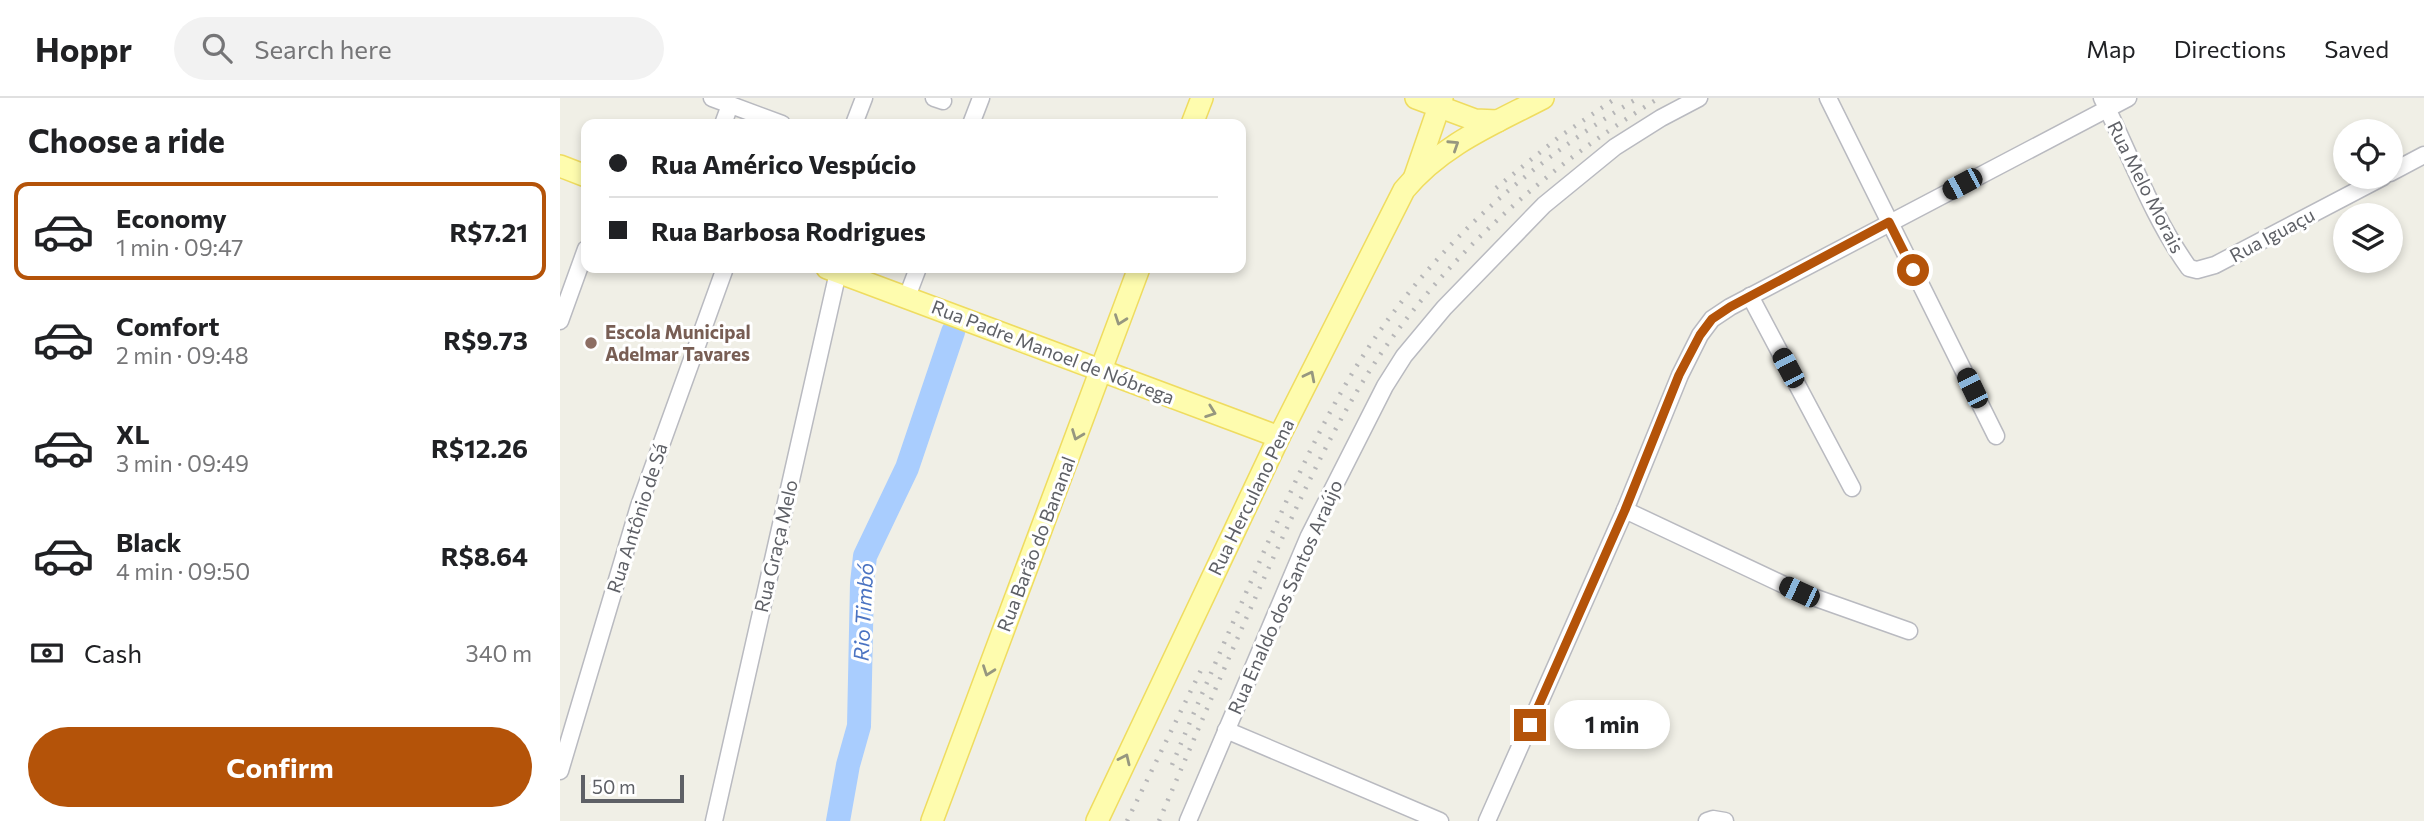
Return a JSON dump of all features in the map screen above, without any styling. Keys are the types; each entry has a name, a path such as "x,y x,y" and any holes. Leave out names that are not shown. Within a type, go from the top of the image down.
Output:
{"main road":[{"path":"1194,119 1202,98"},
{"path":"1416,98 1441,102 1475,120 1498,121"},
{"path":"1414,178 1459,141 1543,98"},
{"path":"1414,178 1441,102"},
{"path":"560,166 581,174"},
{"name":"Rua Herculano Pena","path":"1097,821 1279,437 1396,204 1414,178"},
{"name":"Rua Padre Manoel de Nóbrega","path":"841,273 1279,437"},
{"name":"Rua Barão do Bananal","path":"932,821 1137,273"}],"street":[{"path":"712,98 768,119"},
{"path":"856,119 864,98"},
{"path":"973,119 981,98"},
{"name":"Rua Enaldo dos Santos Araújo","path":"1188,821 1309,536 1385,386 1417,338 1544,205 1615,147 1699,98"},
{"path":"1828,98 1996,436"},
{"path":"1487,821 1625,510 1679,375 1700,335 1712,319 2104,103 2128,98"},
{"name":"Rua Melo Morais","path":"2104,103 2136,173 2173,242 2189,268 2197,270"},
{"path":"725,119 730,105"},
{"path":"2403,166 2424,155"},
{"name":"Rua Iguaçu","path":"2197,270 2215,265 2360,189"},
{"path":"560,321 581,263"},
{"name":"Rua Antônio de Sá","path":"560,771 639,506 723,273"},
{"name":"Rua Graça Melo","path":"714,821 832,273"},
{"path":"907,297 916,273"},
{"path":"1750,296 1852,488"},
{"path":"1625,510 1799,592 1909,631"},
{"path":"1226,730 1440,821"},
{"path":"1707,821 1725,821"}],"waterway":[{"name":"Rio Timbó","path":"838,821 848,765 859,726 865,556 907,468 953,332"}],"railway":[{"path":"1496,188 1559,137 1616,98"},
{"path":"1172,765 1306,460 1338,397 1375,338 1421,277 1477,219 1538,166 1638,98"},
{"path":"1159,821 1299,501 1325,449 1384,349 1412,311 1443,276 1509,210 1581,151 1659,98"},
{"path":"1127,821 1204,664"}],"place":[{"name":"Escola Municipal Adelmar Tavares","path":"591,343"}],"route":[{"path":"1530,725 1625,510 1679,375 1700,335 1712,319 1889,222 1913,270"}]}
